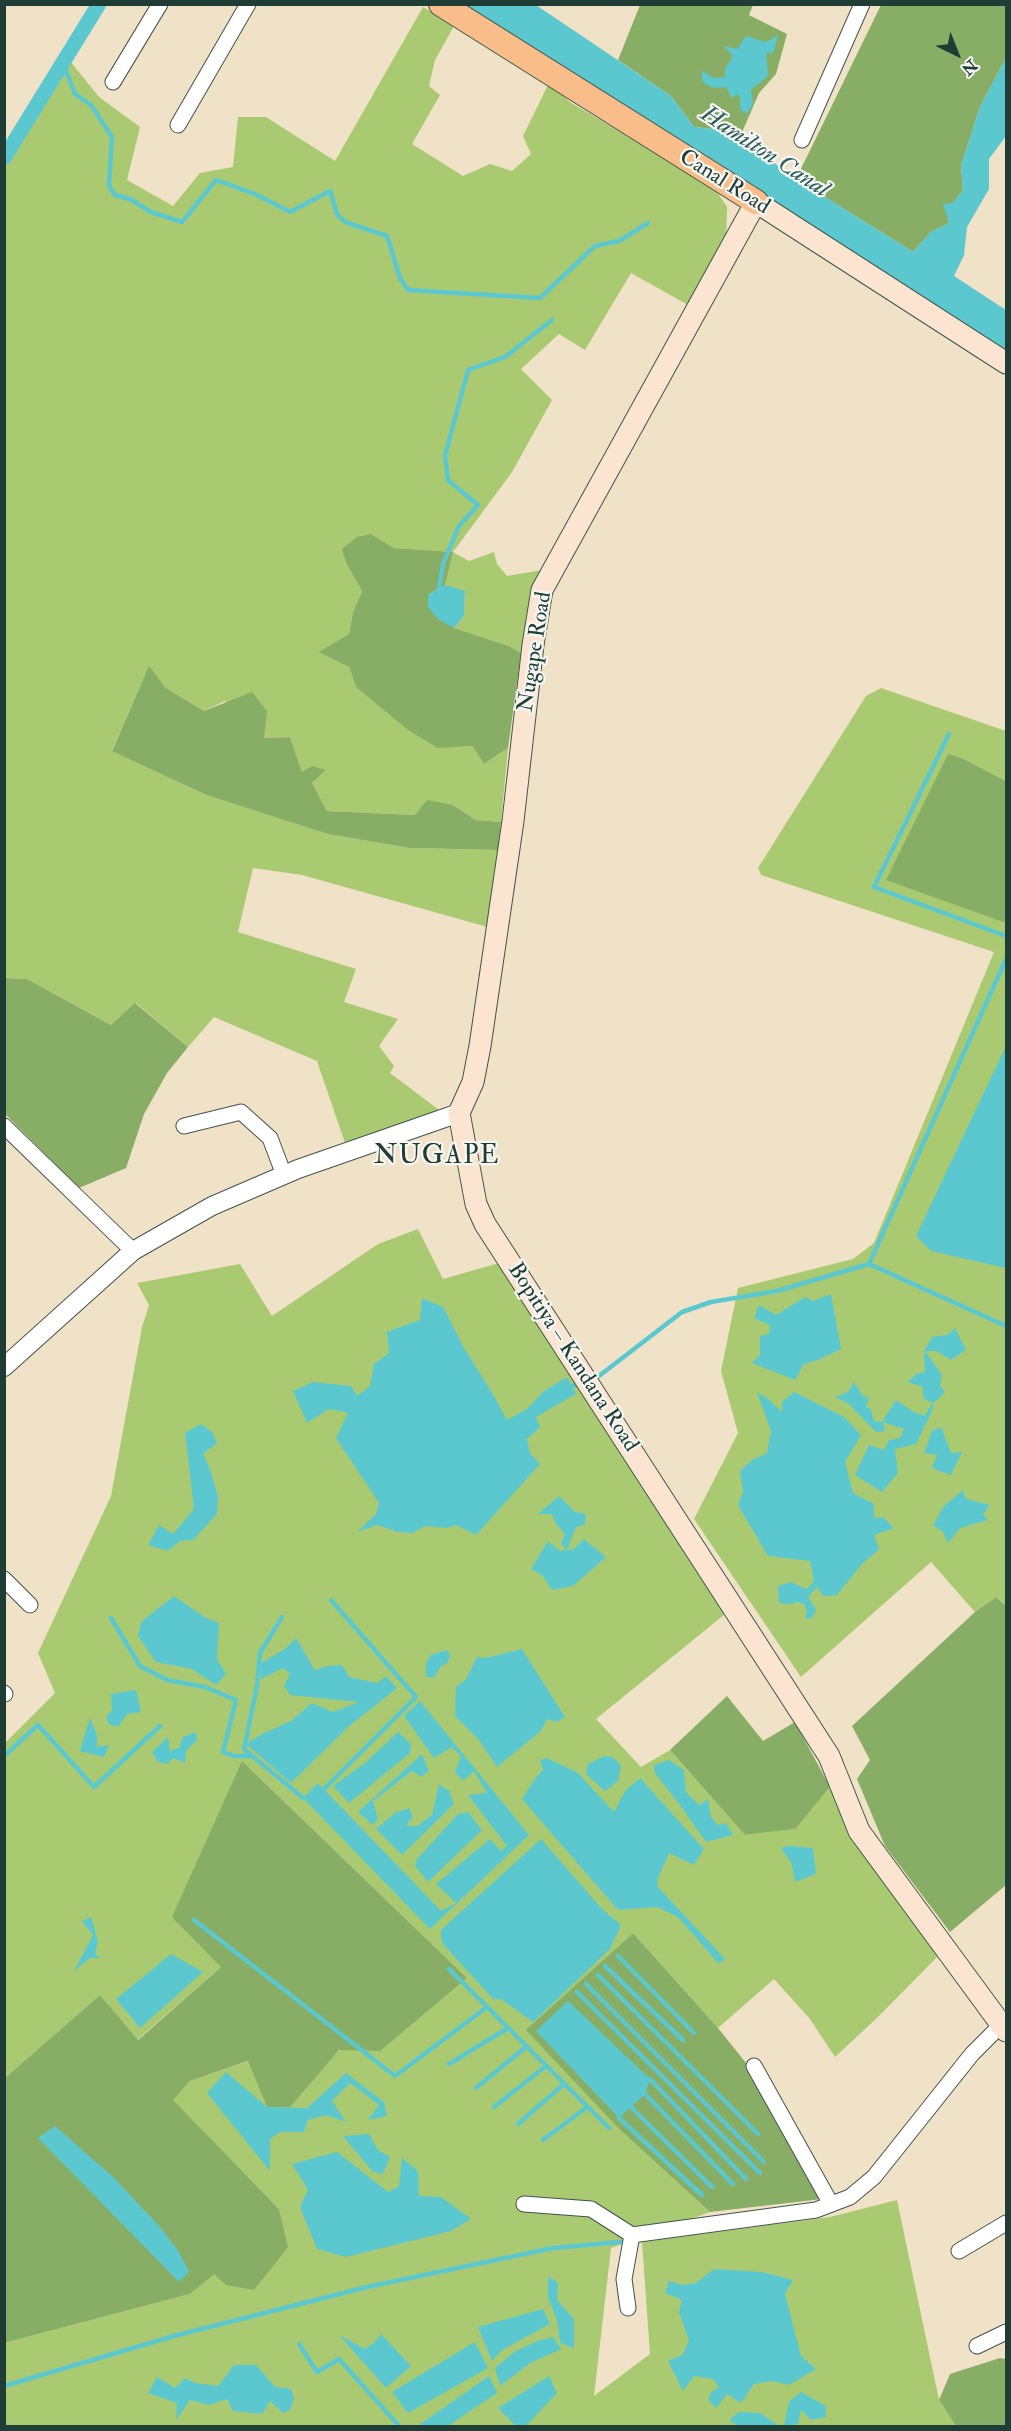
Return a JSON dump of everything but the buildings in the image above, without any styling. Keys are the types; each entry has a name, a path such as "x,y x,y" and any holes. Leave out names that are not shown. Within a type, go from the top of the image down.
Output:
{"main road":[{"name":"Canal Road","path":"441,4 756,202 1006,363"},
{"name":"Nugape Road","path":"459,1113 473,1083 480,1046 513,821 533,645 542,590 756,202"},
{"name":"Bopitiya – Kandana Road","path":"459,1113 476,1204 485,1224 829,1756 859,1831 1004,2028"}],"street":[{"path":"113,82 160,4"},
{"path":"178,125 248,4"},
{"path":"802,140 862,4"},
{"path":"184,1126 241,1112 270,1138 284,1175"},
{"path":"4,1367 133,1251 212,1206 284,1175 459,1113"},
{"path":"4,1126 133,1251"},
{"path":"4,1579 30,1605"},
{"path":"524,2204 591,2209 632,2235 816,2210 850,2197 874,2177 972,2054 1004,2028"},
{"path":"754,2066 831,2204"},
{"path":"959,2251 1006,2223"},
{"path":"628,2308 624,2279 632,2235"},
{"path":"977,2346 1006,2332"}],"green space":[{"path":"640,5 753,5 749,15 787,34 776,74 759,93 740,137 730,131 694,127 671,96 618,60"},
{"path":"881,5 1006,5 1006,58 980,107 961,166 963,190 953,203 949,223 931,232 913,252 796,179"},
{"path":"423,7 454,26 435,60 429,86 440,95 412,144 463,176 490,164 512,171 531,154 523,136 549,83 570,102 715,189 727,207 726,243 690,306 631,273 585,350 559,334 521,369 552,400 512,472 453,552 469,561 494,552 497,564 507,576 543,570 521,653 509,646 454,628 464,616 465,592 445,585 452,552 394,548 371,534 347,565 362,591 353,612 349,634 320,652 349,667 356,687 443,747 472,746 484,764 508,748 501,822 476,820 453,805 415,815 327,811 312,783 325,771 302,772 290,737 263,738 225,701 204,711 166,688 149,667 112,750 328,834 409,848 498,850 491,928 302,875 253,868 238,932 356,969 344,1002 398,1019 379,1046 394,1066 390,1073 443,1113 345,1143 317,1061 214,1017 188,1047 136,1003 111,1025 27,979 5,978 5,143 62,51 99,97 140,127 127,180 173,206 200,173 233,167 238,117 266,117 335,161"},
{"path":"371,534 394,548 453,552 445,585 428,595 454,628 509,646 521,653 508,748 484,764 472,746 438,748 408,730 356,687 349,667 319,652 349,634 353,612 362,591 347,565 342,549 357,537"},
{"path":"149,666 166,688 204,711 252,692 267,711 264,738 290,737 302,772 312,766 326,770 312,783 327,811 415,815 427,800 453,805 476,820 501,822 498,850 409,848 328,834 207,795 112,751"},
{"path":"881,688 1006,731 1006,781 962,758 947,755 1001,921 1006,923 1006,1606 996,1597 975,1612 931,1562 801,1677 694,1519 738,1433 721,1371 738,1288 853,1259 874,1243 994,952 761,875 758,868 866,696"},
{"path":"948,754 962,758 1006,781 1006,923 886,880"},
{"path":"5,978 27,979 111,1025 135,1003 188,1047 167,1073 144,1114 126,1168 79,1188 5,1114"},
{"path":"418,1229 443,1279 499,1263 725,1614 596,1719 641,1767 670,1750 745,1835 794,1829 830,1787 844,1823 941,1953 835,2057 810,2019 774,1979 718,2028 633,1933 527,2030 619,2129 710,2212 611,2248 594,2396 650,2354 642,2242 830,2217 897,2200 939,2400 956,2426 5,2426 4,2343 190,2294 279,2209 172,2100 190,2081 249,2061 267,2107 340,2050 380,2050 467,1978 242,1761 221,1967 137,2040 100,1995 5,2079 5,1743 55,1693 38,1653 111,1496 142,1327 149,1305 137,1283 240,1264 272,1316 378,1244"},
{"path":"996,1597 1006,1606 1006,1885 950,1932 885,1846 857,1779 870,1760 852,1726 975,1612"},
{"path":"727,1696 763,1741 795,1722 830,1787 795,1829 745,1835 670,1750"},
{"path":"242,1761 467,1978 380,2051 339,2050 290,2107 267,2107 248,2061 190,2081 173,2100 279,2209 288,2247 254,2290 226,2285 214,2274 190,2294 4,2343 4,2079 100,1995 138,2040 221,1967 172,1917"},
{"path":"633,1933 718,2028 746,2063 822,2199 710,2212 619,2129 526,2030"},
{"path":"1000,2358 1006,2359 1006,2426 956,2426 939,2400 950,2374"}],"water":[{"path":"461,5 536,5 671,96 694,127 730,131 796,179 913,252 931,232 949,223 943,204 953,203 963,190 961,166 980,107 1006,58 1006,136 989,159 989,189 967,227 964,255 954,276 1006,310 1006,354"},
{"path":"778,35 773,53 766,53 768,76 751,90 753,103 747,114 740,109 738,94 732,98 726,87 713,88 703,82 701,70 713,78 725,77 725,69 733,56 724,46 737,49 746,36 766,42"},
{"path":"445,585 465,591 464,616 454,628 438,619 428,607 428,595"},
{"path":"1006,1046 1006,1268 931,1251 916,1236"},
{"path":"831,1294 841,1349 804,1364 795,1380 752,1363 760,1355 760,1336 769,1334 770,1325 754,1318 759,1305 776,1315 805,1297 813,1301"},
{"path":"422,1298 443,1307 464,1348 507,1420 527,1409 544,1391 567,1377 576,1394 536,1417 540,1427 527,1439 530,1453 540,1464 476,1535 456,1525 447,1528 425,1526 413,1533 398,1532 377,1525 357,1532 376,1514 379,1503 336,1438 348,1413 329,1409 307,1423 293,1391 313,1382 351,1386 357,1396 370,1386 374,1364 389,1353 387,1332 420,1320"},
{"path":"955,1328 966,1350 951,1360 936,1351 925,1351 942,1375 940,1385 945,1392 934,1403 916,1444 895,1449 898,1473 882,1492 855,1475 869,1445 884,1450 889,1440 900,1438 904,1429 883,1422 885,1431 876,1432 849,1404 835,1397 848,1392 854,1382 863,1396 869,1398 866,1406 871,1410 874,1421 882,1422 896,1400 924,1416 933,1403 923,1398 923,1387 908,1382 916,1374 925,1372 924,1351 932,1337 947,1335"},
{"path":"757,1392 782,1412 782,1402 794,1392 844,1417 861,1435 845,1462 853,1493 874,1504 874,1518 883,1517 894,1528 874,1535 879,1549 861,1565 837,1595 823,1596 817,1587 808,1597 816,1610 811,1619 805,1618 807,1611 804,1604 779,1603 778,1586 790,1582 807,1589 814,1581 810,1561 768,1556 738,1505 743,1492 740,1471 752,1460 767,1453 771,1431"},
{"path":"201,1424 213,1433 217,1443 203,1454 218,1496 217,1514 193,1540 180,1541 168,1551 148,1545 159,1525 173,1534 194,1509 185,1433"},
{"path":"941,1427 951,1453 962,1452 951,1475 932,1468 937,1455 924,1453 932,1431"},
{"path":"963,1490 966,1499 990,1505 983,1514 988,1520 960,1528 948,1543 943,1532 933,1525 944,1506"},
{"path":"559,1496 575,1512 586,1514 585,1525 576,1527 567,1550 574,1549 584,1539 606,1557 573,1586 552,1590 543,1576 531,1569 548,1541 560,1551 566,1550 561,1543 565,1534 556,1524 552,1514 538,1514"},
{"path":"174,1596 206,1618 219,1623 217,1659 226,1674 216,1685 192,1669 156,1662 138,1636 141,1622"},
{"path":"296,1638 315,1670 342,1665 349,1677 377,1683 386,1676 397,1688 348,1727 291,1783 246,1744 291,1721 312,1703 333,1712 359,1702 290,1695 284,1686 290,1674 283,1668 261,1679 261,1663 285,1649"},
{"path":"522,1649 565,1717 557,1722 547,1719 541,1731 497,1767 478,1739 455,1716 456,1687 466,1679 477,1657 486,1658"},
{"path":"446,1650 451,1655 447,1663 440,1667 435,1677 426,1677 426,1663 431,1655"},
{"path":"136,1690 141,1712 127,1714 118,1727 109,1724 106,1717 112,1710 111,1694"},
{"path":"420,1701 529,1835 430,1929 303,1798 318,1783 441,1911 456,1903 436,1884 490,1839 501,1851 507,1846 468,1795 487,1793 474,1771 463,1781 455,1772 461,1757 452,1747 434,1758 404,1716"},
{"path":"90,1718 97,1735 97,1747 109,1745 104,1757 80,1751"},
{"path":"196,1732 197,1740 186,1751 185,1763 173,1758 167,1764 158,1762 152,1752 168,1737 170,1751 179,1748 183,1737"},
{"path":"398,1732 411,1744 410,1753 349,1803 333,1786 365,1763"},
{"path":"422,1754 429,1771 421,1777 412,1771 373,1801 378,1819 373,1825 358,1812"},
{"path":"604,1756 612,1757 621,1765 618,1781 605,1791 586,1774 588,1764"},
{"path":"547,1758 578,1773 614,1812 625,1791 640,1778 704,1849 694,1865 669,1853 657,1880 658,1887 725,1959 719,1964 678,1917 657,1907 618,1910 522,1799 543,1770 540,1760"},
{"path":"669,1760 684,1770 686,1792 699,1805 708,1799 711,1817 718,1825 726,1823 733,1835 706,1842 655,1773 654,1765"},
{"path":"439,1784 449,1791 454,1804 402,1855 376,1829 395,1813 409,1808 413,1817 406,1826 417,1826 432,1815"},
{"path":"468,1812 482,1830 428,1882 415,1866 417,1859 458,1814"},
{"path":"541,1839 602,1909 621,1925 610,1949 533,2022 501,1999 493,1999 442,1943 441,1930"},
{"path":"789,1846 813,1848 816,1874 795,1882 792,1864 781,1848"},
{"path":"91,1917 98,1942 95,1953 100,1958 90,1958 74,1971 93,1935 82,1921"},
{"path":"171,1954 203,1972 140,2028 116,1999"},
{"path":"568,2001 650,2079 645,2094 619,2118 536,2031"},
{"path":"226,2072 267,2107 307,2108 346,2073 384,2102 387,2116 368,2120 379,2105 350,2083 332,2101 346,2122 326,2115 308,2120 304,2132 280,2132 270,2139 270,2171 207,2093"},
{"path":"55,2126 113,2177 160,2227 179,2252 189,2272 179,2282 38,2138"},
{"path":"369,2134 378,2150 390,2157 383,2174 373,2172 343,2136"},
{"path":"337,2152 388,2192 399,2186 402,2158 418,2171 419,2196 441,2197 471,2219 451,2231 346,2257 317,2249 300,2207 308,2190 292,2164"},
{"path":"714,2269 762,2272 793,2280 785,2294 801,2356 816,2369 789,2385 773,2381 754,2384 741,2403 727,2394 716,2408 709,2401 710,2393 719,2387 713,2379 694,2376 683,2391 668,2361 682,2355 689,2341 679,2312 682,2300 665,2293 669,2281 682,2285 696,2283"},
{"path":"548,2276 558,2283 557,2300 574,2319 574,2348 560,2343 557,2320 548,2297"},
{"path":"543,2309 550,2324 502,2350 492,2361 478,2327"},
{"path":"381,2334 411,2366 386,2388 339,2335 365,2349"},
{"path":"553,2337 561,2349 530,2363 500,2386 495,2368 514,2352 537,2341"},
{"path":"475,2342 488,2368 408,2413 392,2392"},
{"path":"234,2365 256,2365 275,2387 291,2389 294,2399 290,2410 283,2413 270,2401 262,2414 233,2411 227,2399 209,2405 190,2400 176,2420 177,2403 148,2393 157,2377 175,2388 185,2378 195,2383 218,2386"},
{"path":"489,2376 497,2393 448,2426 419,2425"},
{"path":"549,2376 557,2393 526,2426 516,2426 498,2408"},
{"path":"801,2392 826,2406 826,2417 811,2420 801,2410 798,2424 784,2426 789,2402"},
{"path":"739,2412 760,2413 779,2426 739,2426 729,2420"}],"waterway":[{"path":"4,158 99,4"},
{"path":"63,63 75,94 91,105 112,137 109,186 115,195 130,199 151,212 182,222 216,180 255,194 290,212 330,191 337,214 345,222 387,236 400,278 408,290 540,298 595,246 619,241 648,223"},
{"path":"439,588 443,564 459,526 478,505 448,480 445,456 468,370 505,357 552,320"},
{"path":"949,734 874,887 1006,936"},
{"path":"1006,959 869,1264 1006,1326"},
{"path":"599,1376 682,1312 711,1302 777,1291 869,1264"},
{"path":"324,1789 416,1697 331,1600"},
{"path":"282,1617 260,1653 257,1686 244,1749 303,1798"},
{"path":"111,1618 140,1666 167,1680 205,1687 236,1700 223,1752 233,1756 251,1756"},
{"path":"4,1756 38,1725 94,1787 160,1726"},
{"path":"194,1920 395,2076 487,2007"},
{"path":"618,1956 694,2033"},
{"path":"605,1966 683,2040"},
{"path":"449,1969 609,2128"},
{"path":"598,1975 758,2134"},
{"path":"586,1984 764,2162"},
{"path":"577,1992 760,2173"},
{"path":"449,2064 508,2028"},
{"path":"476,2088 527,2046"},
{"path":"494,2107 546,2066"},
{"path":"650,2079 746,2179"},
{"path":"518,2124 564,2084"},
{"path":"645,2094 733,2184"},
{"path":"543,2140 587,2107"},
{"path":"631,2107 712,2187"},
{"path":"619,2118 702,2195"},
{"path":"4,2386 174,2336 367,2287 553,2248 621,2242"},
{"path":"299,2344 317,2372 339,2359 399,2426"}],"district":[{"name":"NUGAPE","path":"437,1157"}],"water label":[{"name":"Hamilton Canal","path":"764,153"}]}
